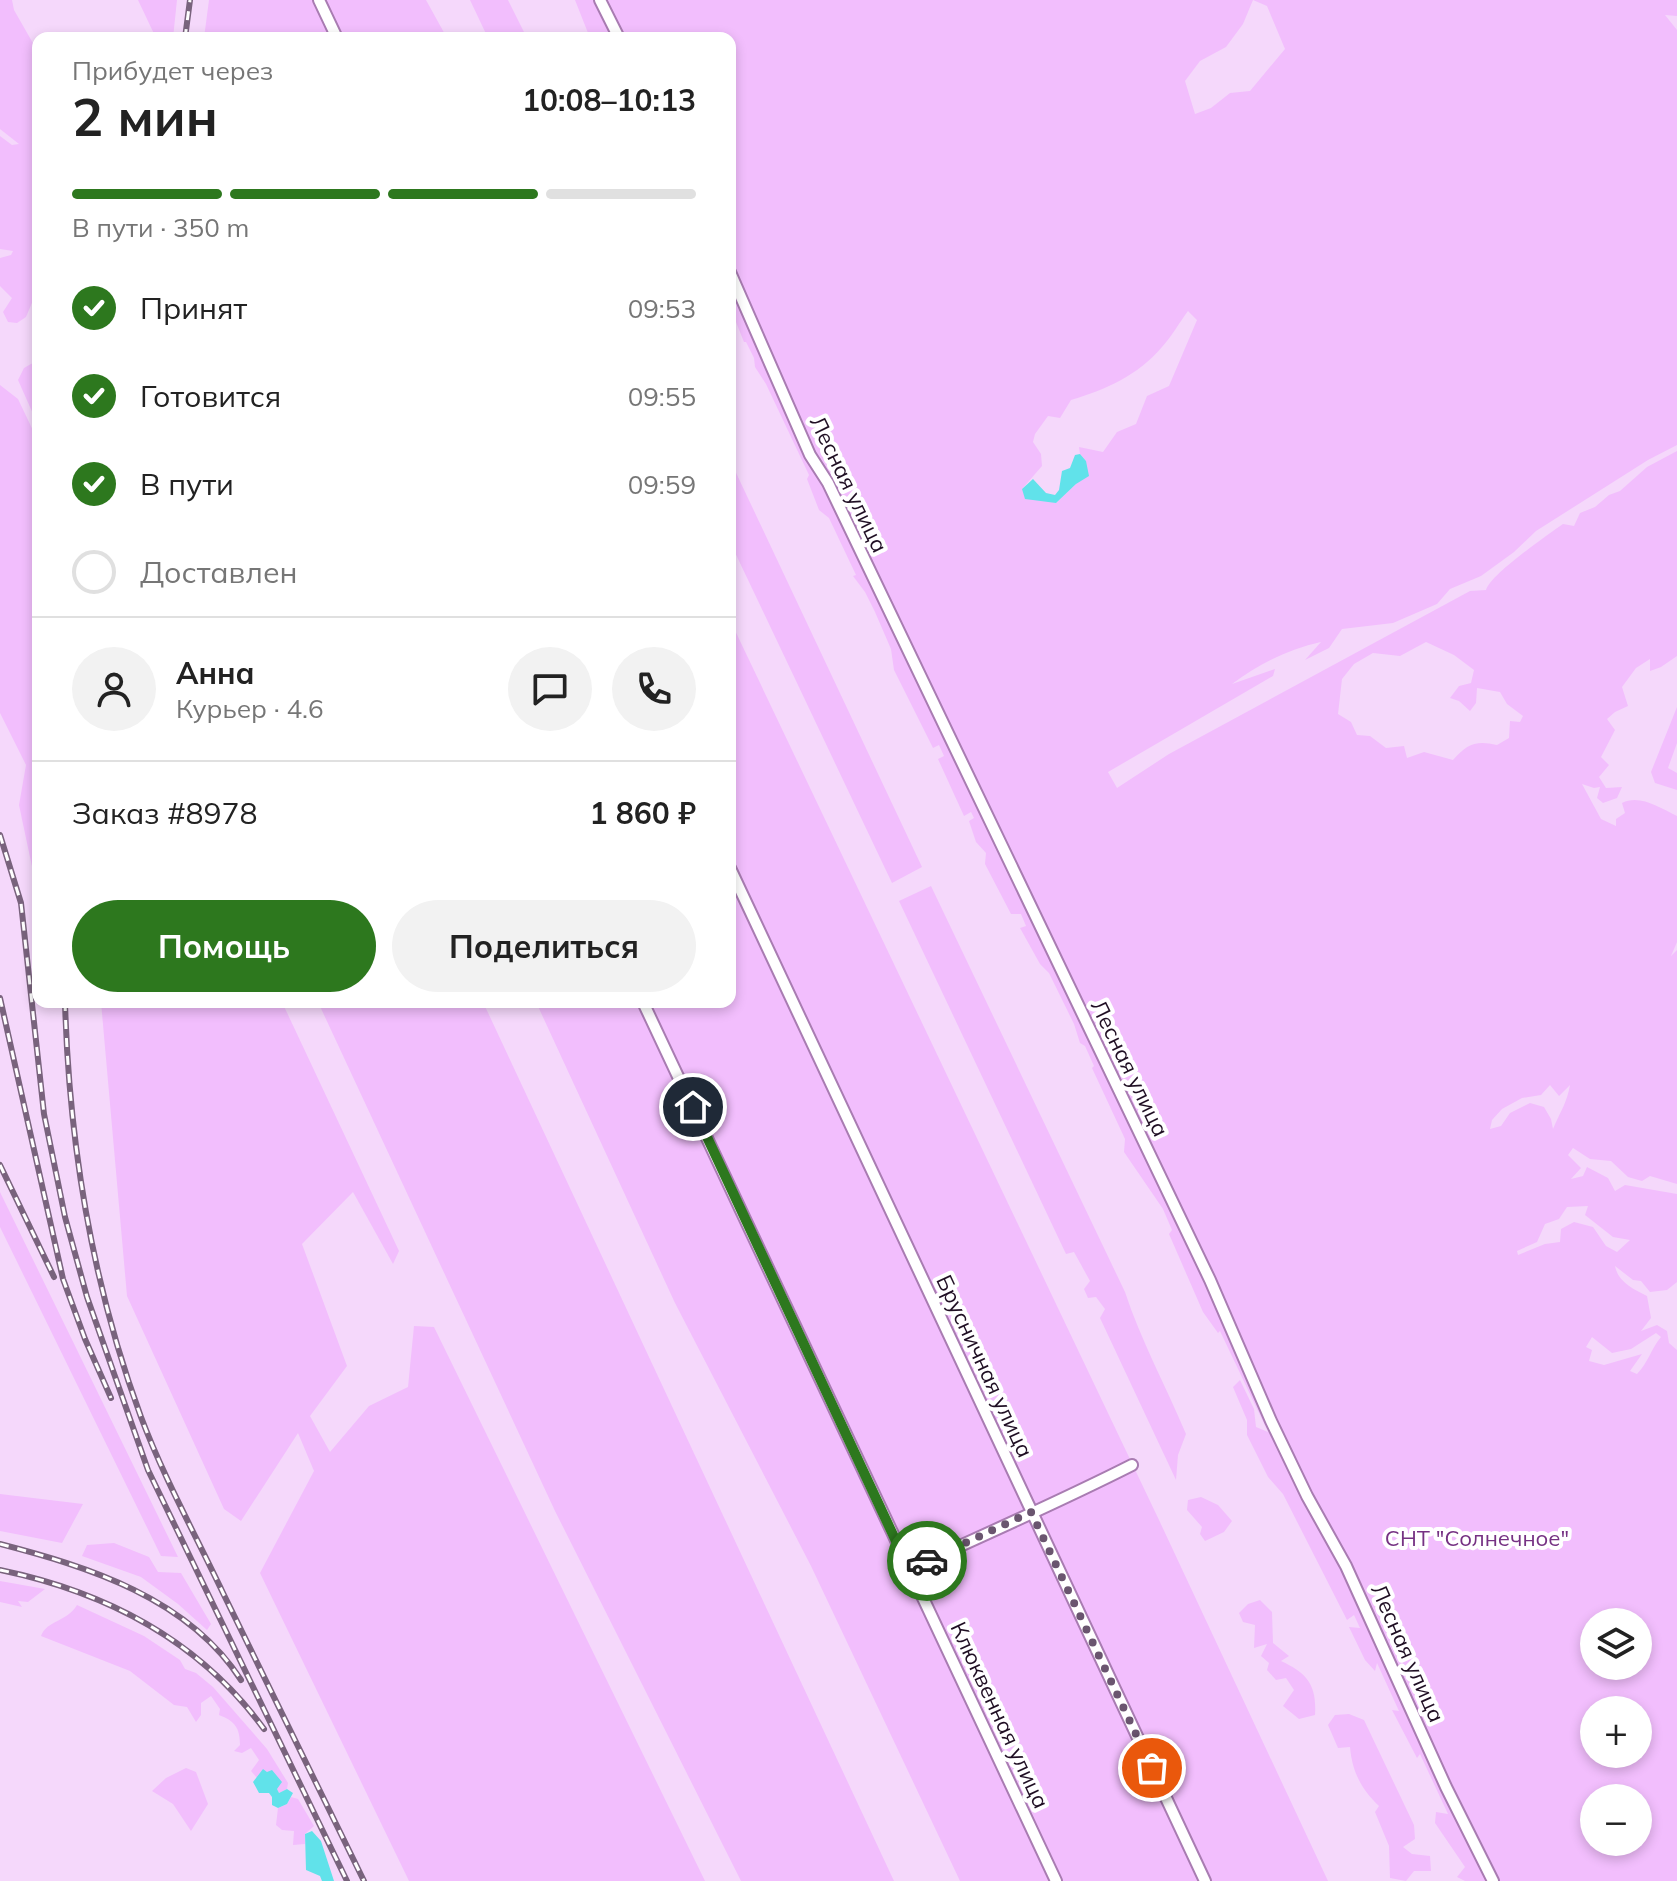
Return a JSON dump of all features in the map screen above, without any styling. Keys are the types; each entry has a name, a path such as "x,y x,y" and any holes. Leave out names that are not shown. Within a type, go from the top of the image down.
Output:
{"street":[{"path":"319,0 334,32"},
{"path":"600,0 616,32"},
{"name":"Лесная улица","path":"736,286 810,455 828,483 1189,1237 1271,1421 1307,1496 1346,1566 1446,1787 1493,1881"},
{"name":"Брусничная улица","path":"736,881 1205,1881"},
{"name":"Клюквенная улица","path":"646,1008 1056,1881"},
{"path":"909,1569 1065,1499 1132,1465"}],"green space":[{"path":"0,0 12,0 14,10 32,42 32,303 26,317 17,323 8,322 3,312 12,298 0,286 0,258 11,255 13,251 0,249 0,136 12,145 19,144 0,129"},
{"path":"138,0 177,0 174,32 153,32"},
{"path":"209,0 426,0 444,32 205,32"},
{"path":"470,0 508,0 524,32 485,32"},
{"name":"СНТ \"Солнечное\"","path":"575,0 1253,0 1677,0 1677,16 1665,15 1677,30 1677,445 1536,531 1481,576 1450,589 1437,604 1393,623 1342,629 1329,648 1305,660 1321,642 1263,664 1232,684 1275,669 1273,676 1108,772 1117,788 1169,754 1470,591 1486,590 1508,565 1544,537 1563,524 1574,526 1580,513 1595,507 1609,495 1620,491 1647,467 1677,451 1677,656 1650,671 1650,659 1636,668 1622,687 1628,706 1607,719 1615,730 1601,757 1609,765 1599,777 1606,788 1622,787 1617,798 1603,803 1597,798 1600,787 1582,784 1601,819 1616,826 1616,819 1625,813 1622,803 1629,801 1650,803 1677,816 1677,942 1671,956 1677,950 1677,1184 1650,1176 1642,1181 1628,1177 1611,1161 1590,1159 1573,1148 1568,1155 1581,1168 1571,1179 1583,1176 1587,1167 1608,1178 1615,1191 1625,1185 1677,1194 1677,1282 1667,1290 1650,1292 1641,1281 1633,1280 1615,1266 1623,1281 1647,1296 1651,1318 1641,1331 1657,1325 1667,1331 1669,1343 1677,1350 1677,1881 1465,1881 1457,1877 1465,1867 1435,1823 1436,1812 1448,1814 1420,1754 1417,1758 1392,1710 1399,1711 1377,1663 1375,1671 1365,1660 1349,1627 1360,1628 1354,1615 1347,1620 1283,1494 1268,1477 1247,1435 1247,1420 1233,1387 1240,1380 1254,1409 1256,1427 1268,1432 1220,1331 1218,1333 1203,1312 1169,1234 1172,1230 1163,1209 1124,1152 1125,1139 1092,1068 1094,1066 1085,1046 1080,1043 1049,973 1040,964 1020,928 1026,926 1021,914 1011,914 985,864 986,853 976,842 969,821 974,818 971,812 964,816 938,759 944,756 939,745 933,748 894,670 891,649 875,612 853,576 856,575 829,518 819,510 807,479 809,475 755,367 736,322 736,32 588,32","holes":["1253,0 1267,6 1285,49 1250,91 1230,93 1211,108 1195,114 1185,81 1200,61 1226,47 1243,24","1188,311 1197,320 1169,386 1147,396 1136,424 1117,432 1103,452 1079,447 1086,461 1076,484 1056,503 1022,489 1042,466 1041,454 1033,442 1048,416 1060,418 1071,400 1132,374 1162,347","1426,642 1454,655 1474,670 1471,683 1459,686 1450,698 1470,711 1476,703 1477,688 1500,692 1507,704 1523,716 1520,722 1510,721 1509,738 1497,745 1472,745 1453,760 1424,752 1407,758 1404,746 1386,748 1370,736 1357,735 1351,722 1338,714 1342,679 1354,664 1373,653 1400,656","1550,1085 1559,1096 1570,1085 1553,1129 1544,1107 1530,1103 1510,1113 1501,1126 1490,1129 1492,1120 1502,1109 1522,1098 1541,1095","1588,1206 1585,1215 1613,1237 1630,1240 1617,1252 1606,1246 1593,1227 1574,1222 1561,1229 1560,1242 1545,1244 1518,1255 1517,1251 1537,1242 1545,1224 1559,1219 1567,1207","1656,1333 1661,1337 1637,1374 1630,1371 1642,1354 1604,1365 1589,1361 1592,1350 1586,1347 1592,1337 1612,1353 1631,1349"]},
{"path":"32,363 32,412 18,380 24,368"},
{"path":"0,385 18,399 32,428 32,867 19,805 26,765 0,713"},
{"path":"736,473 922,867 892,883 736,555"},
{"path":"736,633 1328,1881 960,1881 811,1566 675,1303 539,1008 736,1008"},
{"path":"1677,707 1677,743 1668,768 1677,773 1677,790 1655,783 1651,772"},
{"path":"931,886 1125,1292 1186,1434 1178,1455 1176,1480 1100,1318 1105,1309 1096,1297 1088,1298 1084,1289 1090,1281 1074,1252 1066,1254 899,901"},
{"path":"102,1008 285,1008 399,1251 393,1264 353,1192 302,1244 347,1366 310,1416 330,1452 369,1406 408,1387 414,1326 434,1327 705,1881 409,1881 260,1573 314,1471 298,1433 241,1521 224,1509 127,1296"},
{"path":"321,1008 486,1008 894,1881 741,1881 555,1511"},
{"path":"0,1192 178,1557 161,1556 0,1227"},
{"path":"0,1494 83,1504 62,1543 0,1531"},
{"path":"1201,1497 1218,1505 1232,1521 1224,1532 1205,1541 1200,1534 1202,1527 1187,1510 1188,1500"},
{"path":"114,1543 149,1557 158,1572 181,1573 211,1624 207,1630 141,1577 82,1556 87,1545"},
{"path":"0,1581 45,1589 28,1602 18,1601 22,1607 0,1602"},
{"path":"1260,1600 1272,1612 1273,1643 1289,1656 1281,1661 1304,1675 1312,1688 1315,1715 1299,1719 1283,1706 1294,1690 1286,1678 1276,1680 1267,1670 1269,1663 1261,1656 1267,1644 1254,1648 1255,1625 1243,1622 1239,1613 1248,1604"},
{"path":"77,1605 144,1636 213,1687 267,1749 288,1783 287,1789 279,1793 263,1770 257,1778 251,1771 259,1760 251,1748 242,1753 234,1751 240,1745 238,1730 219,1715 220,1709 211,1696 201,1703 201,1715 196,1722 187,1707 174,1705 130,1671 41,1636"},
{"path":"1349,1714 1364,1720 1414,1825 1415,1839 1403,1847 1412,1854 1430,1856 1431,1871 1414,1871 1406,1881 1390,1878 1389,1846 1375,1812 1379,1806 1358,1779 1350,1747 1338,1748 1328,1725 1335,1715"},
{"path":"186,1768 196,1772 208,1804 191,1831 173,1804 152,1791 166,1778"},
{"path":"291,1797 298,1799 314,1826 305,1834 305,1844 293,1845 294,1831 282,1830 276,1825 278,1808 287,1804"}],"shaded area":[{"path":"1080,454 1086,461 1089,476 1056,503 1025,499 1022,489 1033,479 1046,493 1055,495 1059,490 1062,471 1070,468 1075,455"},
{"path":"263,1769 267,1772 272,1770 282,1782 277,1789 279,1793 287,1789 293,1793 287,1804 278,1808 272,1805 269,1793 259,1793 253,1782"},
{"path":"312,1831 321,1841 334,1881 322,1881 320,1876 306,1870 305,1834"}],"railway":[{"path":"186,32 190,0"},
{"path":"0,835 21,903 32,1004"},
{"path":"0,998 63,1279 111,1398"},
{"path":"32,1008 44,1114 65,1217 87,1297 148,1470 347,1881"},
{"path":"65,1008 72,1108 86,1212 109,1316 141,1417 169,1484 364,1881"},
{"path":"0,1165 54,1277"},
{"path":"0,1544 68,1563 134,1590 165,1607 194,1627 241,1680"},
{"path":"0,1570 77,1592 147,1624 180,1645 210,1670 264,1729"}],"way so far":[{"path":"927,1561 1031,1512 1152,1768"}],"route":[{"path":"693,1107 909,1569 927,1561"}]}
